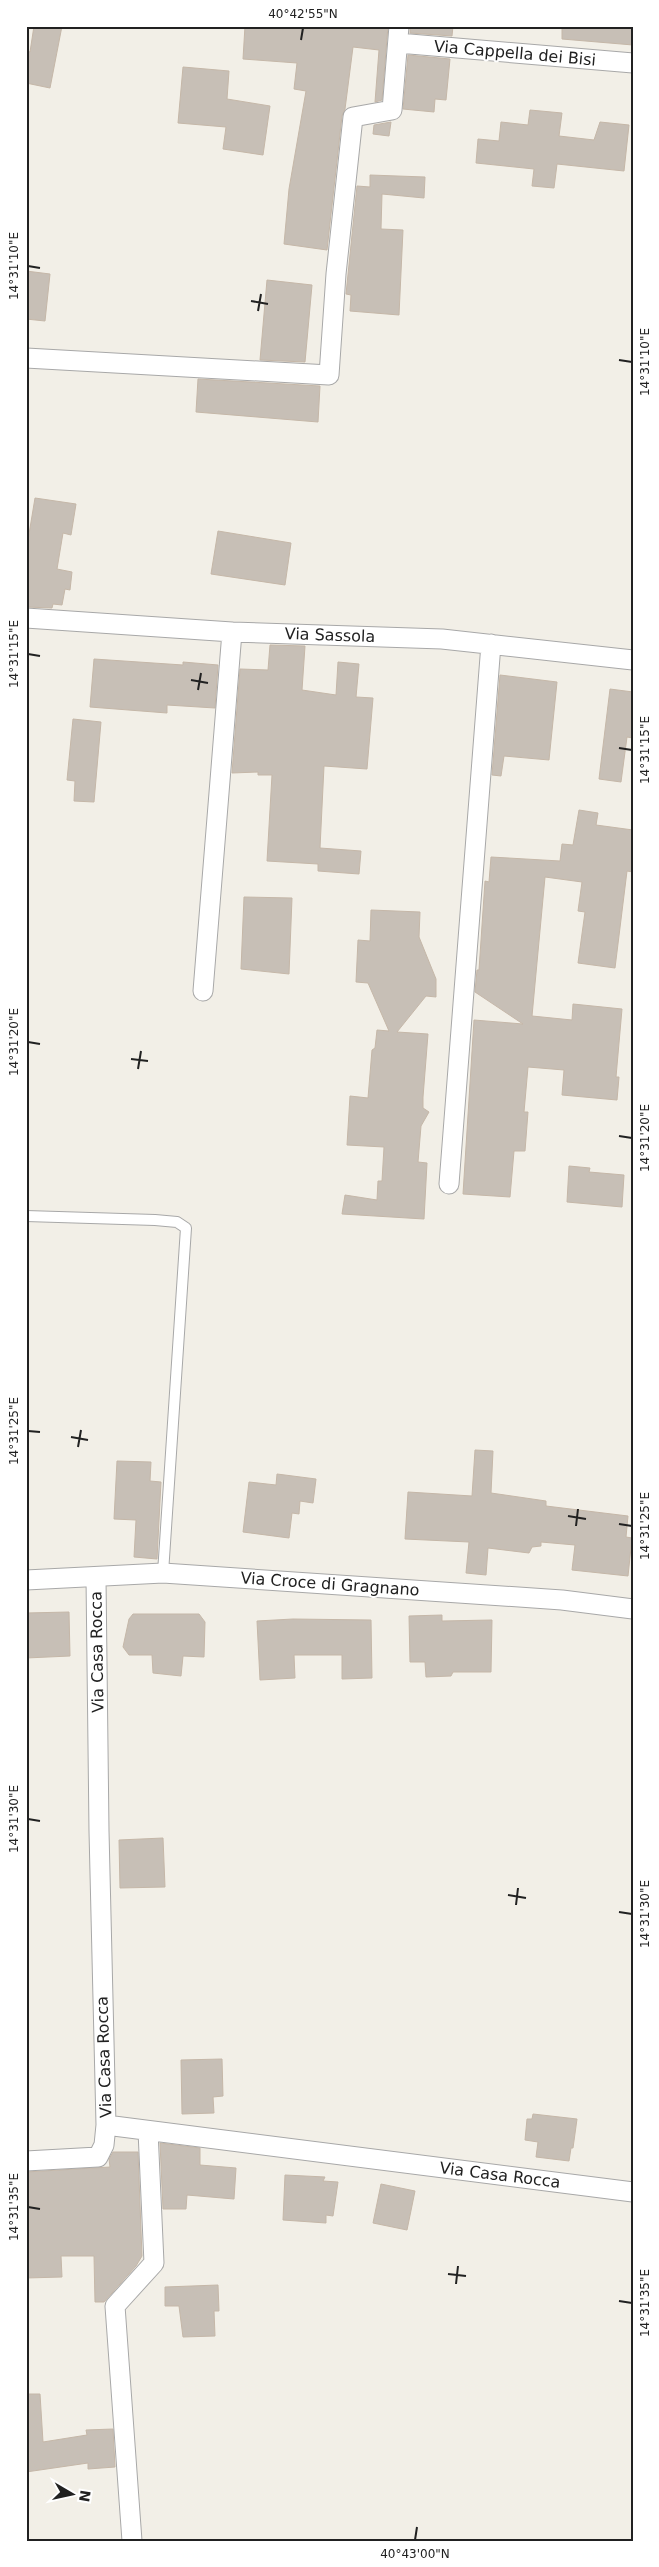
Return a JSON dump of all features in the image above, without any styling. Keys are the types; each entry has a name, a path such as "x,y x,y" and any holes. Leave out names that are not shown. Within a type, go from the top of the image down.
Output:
{"street":[{"name":"Via Cappella dei Bisi","path":"399,34 633,62"},
{"path":"26,358 329,375 336,274 353,118 392,110 399,34"},
{"name":"Via Sassola","path":"26,618 232,632 442,639 633,660"},
{"path":"203,990 232,632"},
{"path":"449,1184 491,644"},
{"name":"Via Croce di Gragnano","path":"26,1580 96,1578 162,1573 562,1600 633,1609"},
{"name":"Via Casa Rocca","path":"96,1578 98,1831 106,2125 633,2192"},
{"path":"26,2161 98,2157 104,2145 106,2125"},
{"path":"132,2541 115,2306 154,2263 148,2131"}],"lane":[{"path":"26,1216 155,1220 177,1222 186,1228 162,1573"}],"building":[{"path":"34,26 62,26 50,88 26,83 26,51 30,52"},
{"path":"245,26 388,26 382,100 375,102 379,50 353,47 345,109 342,116 327,250 284,244 289,189 306,91 294,89 297,63 243,59"},
{"path":"410,26 453,26 452,36 410,33"},
{"path":"562,26 633,26 633,45 562,39"},
{"path":"408,55 450,59 446,100 435,99 434,112 403,109"},
{"path":"183,67 229,71 227,99 270,106 263,155 223,149 226,127 178,123"},
{"path":"530,110 562,113 559,136 594,140 600,122 629,125 624,171 557,164 554,188 532,186 534,169 476,163 478,139 499,141 501,122 528,125"},
{"path":"391,122 389,136 373,134 374,125"},
{"path":"370,175 425,177 424,198 382,194 381,229 403,230 399,315 350,311 351,295 346,294 357,186 370,187"},
{"path":"26,271 50,274 45,321 26,319"},
{"path":"267,280 312,285 305,362 260,360"},
{"path":"198,379 320,386 318,422 196,412"},
{"path":"35,498 76,504 71,535 63,533 57,569 72,572 70,590 65,589 62,605 53,604 52,608 26,607 26,552"},
{"path":"218,531 291,543 285,585 211,574"},
{"path":"270,645 305,646 302,690 336,695 338,662 359,664 356,697 373,698 367,769 324,766 320,848 361,851 359,874 318,871 318,864 267,861 272,775 258,775 258,772 232,773 240,669 268,670"},
{"path":"94,659 183,665 183,662 218,665 215,708 167,705 167,713 90,707"},
{"path":"500,675 557,682 549,760 504,756 501,776 492,775"},
{"path":"610,689 633,692 633,738 627,737 621,782 599,779"},
{"path":"73,719 101,722 94,802 74,801 75,781 67,780"},
{"path":"579,810 598,813 596,825 633,830 633,872 627,871 615,968 578,963 585,912 578,911 582,882 545,877 532,1016 572,1020 573,1004 622,1009 616,1077 619,1077 617,1100 562,1095 564,1070 528,1067 524,1112 528,1112 525,1151 514,1151 510,1197 463,1194 474,1020 523,1024 475,992 477,970 479,970 485,881 489,882 491,857 560,861 562,844 573,845"},
{"path":"244,897 292,898 289,974 241,969"},
{"path":"371,910 420,912 419,937 436,979 436,997 426,996 397,1032 428,1034 423,1108 429,1112 421,1126 418,1162 427,1163 424,1219 342,1214 345,1195 377,1200 378,1181 382,1181 384,1147 347,1145 350,1096 368,1098 372,1050 375,1048 377,1030 389,1031 368,983 356,982 358,940 370,941"},
{"path":"569,1166 590,1168 589,1172 624,1175 622,1207 567,1202"},
{"path":"475,1450 493,1451 491,1493 546,1501 546,1506 628,1516 626,1537 632,1538 628,1576 572,1570 575,1545 541,1542 541,1546 532,1547 529,1553 488,1548 486,1575 466,1573 469,1542 405,1539 408,1492 472,1496"},
{"path":"117,1461 151,1462 150,1481 161,1482 157,1559 134,1557 136,1520 114,1519"},
{"path":"277,1474 316,1479 313,1503 300,1501 299,1514 292,1513 289,1538 243,1532 249,1482 276,1485"},
{"path":"69,1612 70,1656 26,1658 26,1613"},
{"path":"133,1614 199,1614 205,1622 204,1657 183,1656 181,1676 153,1673 152,1655 129,1655 123,1647 129,1619"},
{"path":"442,1615 442,1621 492,1620 491,1672 453,1672 451,1676 426,1677 425,1662 410,1662 409,1616"},
{"path":"293,1619 371,1620 372,1678 342,1679 342,1655 294,1655 295,1678 260,1680 257,1621"},
{"path":"163,1838 165,1887 120,1888 119,1840"},
{"path":"222,2059 223,2096 213,2097 214,2113 182,2114 181,2060"},
{"path":"533,2114 577,2119 569,2161 536,2157 538,2142 525,2140 527,2119 532,2119"},
{"path":"160,2143 200,2148 200,2165 236,2168 234,2199 187,2195 186,2209 163,2209"},
{"path":"113,2152 138,2152 142,2256 136,2266 104,2302 95,2302 94,2256 61,2256 62,2277 26,2278 26,2172 110,2167 109,2159"},
{"path":"285,2175 325,2177 323,2181 338,2182 333,2216 326,2215 326,2223 283,2220"},
{"path":"381,2184 415,2191 407,2230 373,2223"},
{"path":"218,2285 219,2311 214,2311 215,2336 183,2337 179,2306 165,2306 165,2287"},
{"path":"26,2394 40,2394 43,2442 87,2435 86,2430 113,2429 115,2467 88,2469 88,2463 26,2472"}]}
